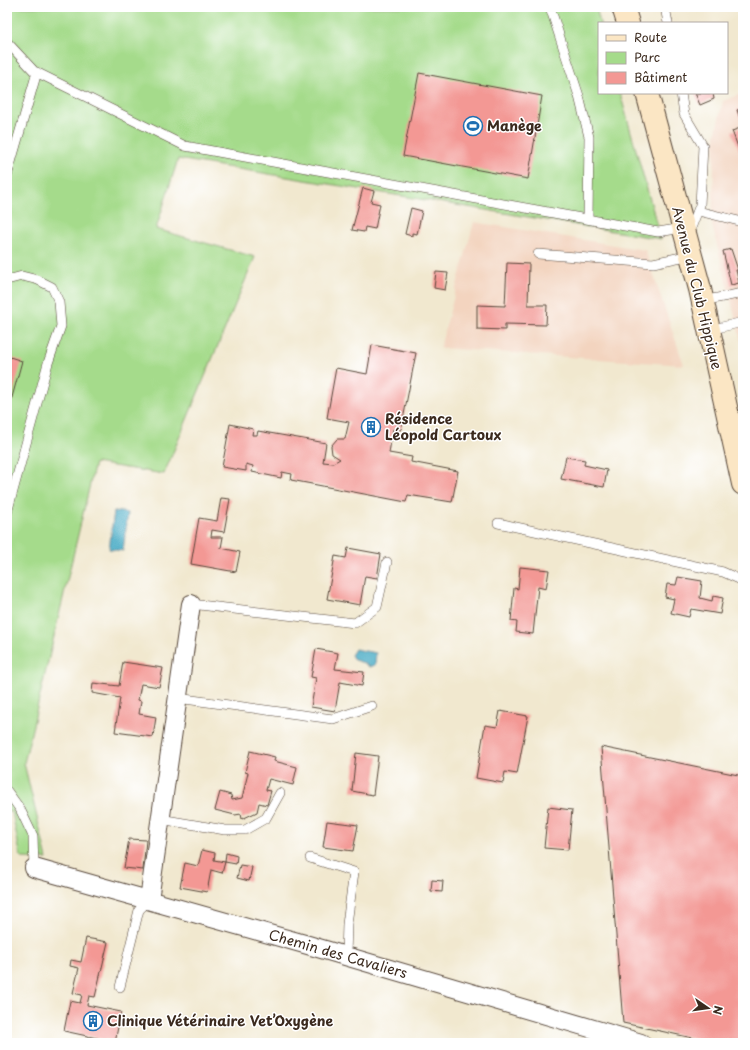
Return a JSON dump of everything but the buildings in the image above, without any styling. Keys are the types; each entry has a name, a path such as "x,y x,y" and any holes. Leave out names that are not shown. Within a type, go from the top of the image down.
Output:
{"main road":[{"path":"623,7 628,22"},
{"name":"Avenue du Club Hippique","path":"647,94 702,301 739,472 743,484"}],"street":[{"path":"148,900 191,604"},
{"name":"Chemin des Cavaliers","path":"34,868 346,956 641,1043"}],"lane":[{"path":"550,7 579,96 588,137 588,219"},
{"path":"665,7 668,22"},
{"path":"7,42 37,72 185,146 658,232 687,241"},
{"path":"7,176 37,72"},
{"path":"538,254 653,264 687,241 700,206 703,146 684,114 681,94"},
{"path":"698,211 743,222"},
{"path":"7,280 22,276 38,280 52,287 59,302 61,326 48,363 7,513"},
{"path":"702,301 743,293"},
{"path":"708,330 743,322"},
{"path":"498,523 723,572 743,581"},
{"path":"191,604 355,623 377,607 387,562"},
{"path":"177,698 333,719 372,706"},
{"path":"7,791 20,809 33,836 34,868"},
{"path":"160,819 225,830 245,830 266,818 280,792"},
{"path":"310,858 354,872 347,924 346,956"},
{"path":"120,987 139,910 148,900"}],"shaded area":[{"path":"743,93 743,349 712,225 715,135 723,101"},
{"path":"474,222 645,250 684,365 440,348"}],"green space":[{"path":"7,7 596,7 600,22 598,22 598,94 620,94 661,239 178,159 156,229 255,257 164,474 95,463 24,763 47,859 21,858 12,812 7,810"}],"water":[{"path":"114,511 128,513 123,551 109,549"},
{"path":"355,649 376,653 375,665 369,667 364,663 354,660 351,655"}],"place":[{"name":"Manège","path":"473,126"},
{"name":"Résidence Léopold Cartoux","path":"371,427"},
{"name":"Clinique Vétérinaire Vet’Oxygène","path":"93,1021"}]}
